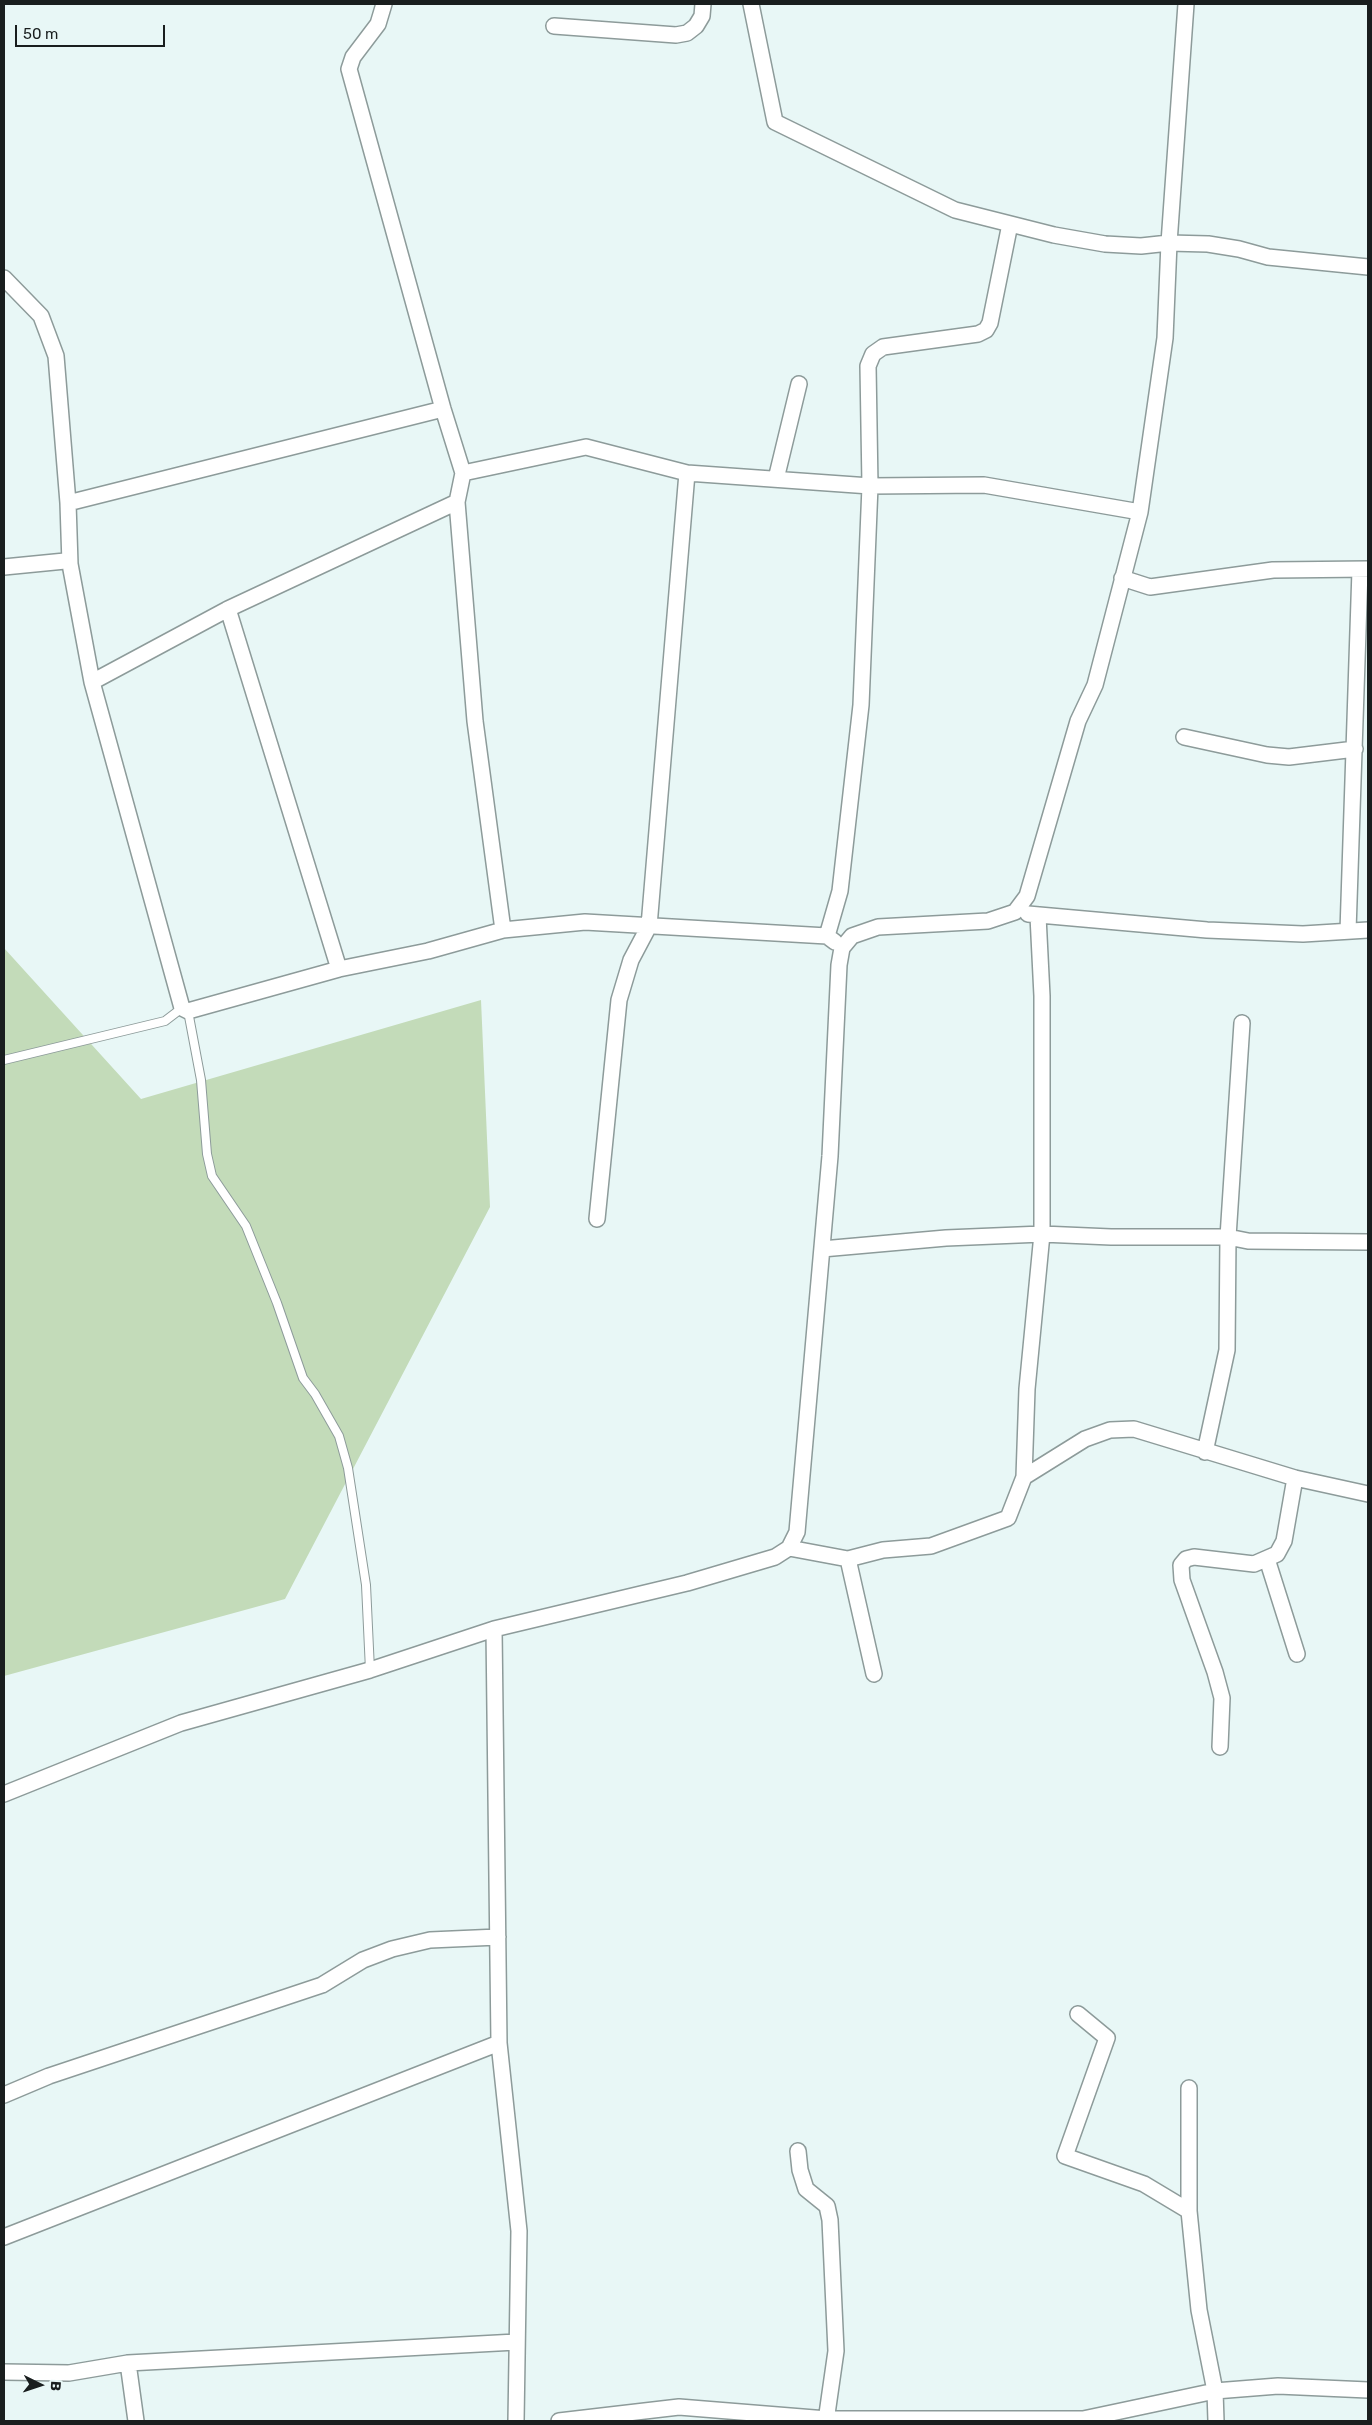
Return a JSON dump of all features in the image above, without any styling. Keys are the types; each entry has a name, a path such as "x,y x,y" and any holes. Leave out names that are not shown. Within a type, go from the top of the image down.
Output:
{"street":[{"path":"384,4 378,24 353,57 349,69 443,409 463,473 457,502 475,721 503,930"},
{"path":"554,26 676,35 687,33 696,26 702,16 703,4"},
{"path":"751,4 775,122 955,210 1054,236 1105,244 1141,246 1169,243 1208,244 1239,249 1268,257 1368,267"},
{"path":"1015,912 1027,896 1078,721 1095,685 1140,512 1165,338 1169,243 1186,4"},
{"path":"827,936 840,891 861,705 870,486 868,366 874,354 883,347 978,334 986,330 990,323 1010,224"},
{"path":"4,278 41,316 50,335 56,356 68,503 70,564 92,682 185,1010 339,969 428,951 503,930 585,922 827,936 842,948"},
{"path":"776,479 799,384"},
{"path":"68,503 443,409"},
{"path":"463,473 586,448 687,473 870,486 984,485 1140,512"},
{"path":"597,1219 619,1000 631,960 649,926 687,473"},
{"path":"92,682 228,609 457,502"},
{"path":"4,567 65,561 70,564"},
{"path":"1122,578 1150,587 1273,570 1364,570 1348,931"},
{"path":"228,609 339,969"},
{"path":"1184,737 1267,755 1288,757 1355,749"},
{"path":"4,1794 181,1723 370,1670 494,1629 687,1583 775,1558 789,1548 797,1532 830,1156 839,965 842,948 852,936 878,927 988,921 1015,912 1038,916 1207,930 1304,934 1368,930"},
{"path":"789,1548 848,1559 883,1550 931,1546 1008,1518 1024,1477 1027,1389 1042,1234 1042,996 1038,916"},
{"path":"1205,1452 1227,1350 1228,1237 1242,1022"},
{"path":"822,1248 946,1238 1042,1234 1111,1237 1228,1237 1248,1240 1368,1242"},
{"path":"1024,1477 1085,1439 1110,1430 1134,1429 1295,1478 1368,1494"},
{"path":"1220,1747 1222,1698 1215,1672 1182,1580 1181,1564 1186,1559 1194,1557 1254,1564 1276,1554 1284,1541 1295,1478"},
{"path":"848,1559 874,1674"},
{"path":"1268,1559 1297,1654"},
{"path":"494,1629 499,2043 519,2231 516,2421"},
{"path":"4,2096 49,2076 322,1985 363,1960 392,1949 430,1940 498,1938"},
{"path":"1078,2014 1107,2038 1065,2156 1144,2184 1188,2211"},
{"path":"4,2237 499,2043"},
{"path":"1190,2088 1188,2211 1199,2310 1215,2390 1216,2421"},
{"path":"798,2150 800,2170 806,2189 827,2206 830,2220 836,2352 827,2420"},
{"path":"4,2372 69,2373 128,2363 516,2342"},
{"path":"128,2363 136,2421"},
{"path":"559,2421 678,2407 827,2420 1082,2419 1215,2390 1278,2386 1368,2390"}],"lane":[{"path":"4,1060 165,1021 185,1010 201,1080 207,1154 212,1176 246,1226 278,1303 303,1378 316,1394 339,1436 348,1468 366,1585 370,1670"}],"green space":[{"path":"4,948 141,1099 481,1000 490,1207 285,1599 4,1676"}]}
